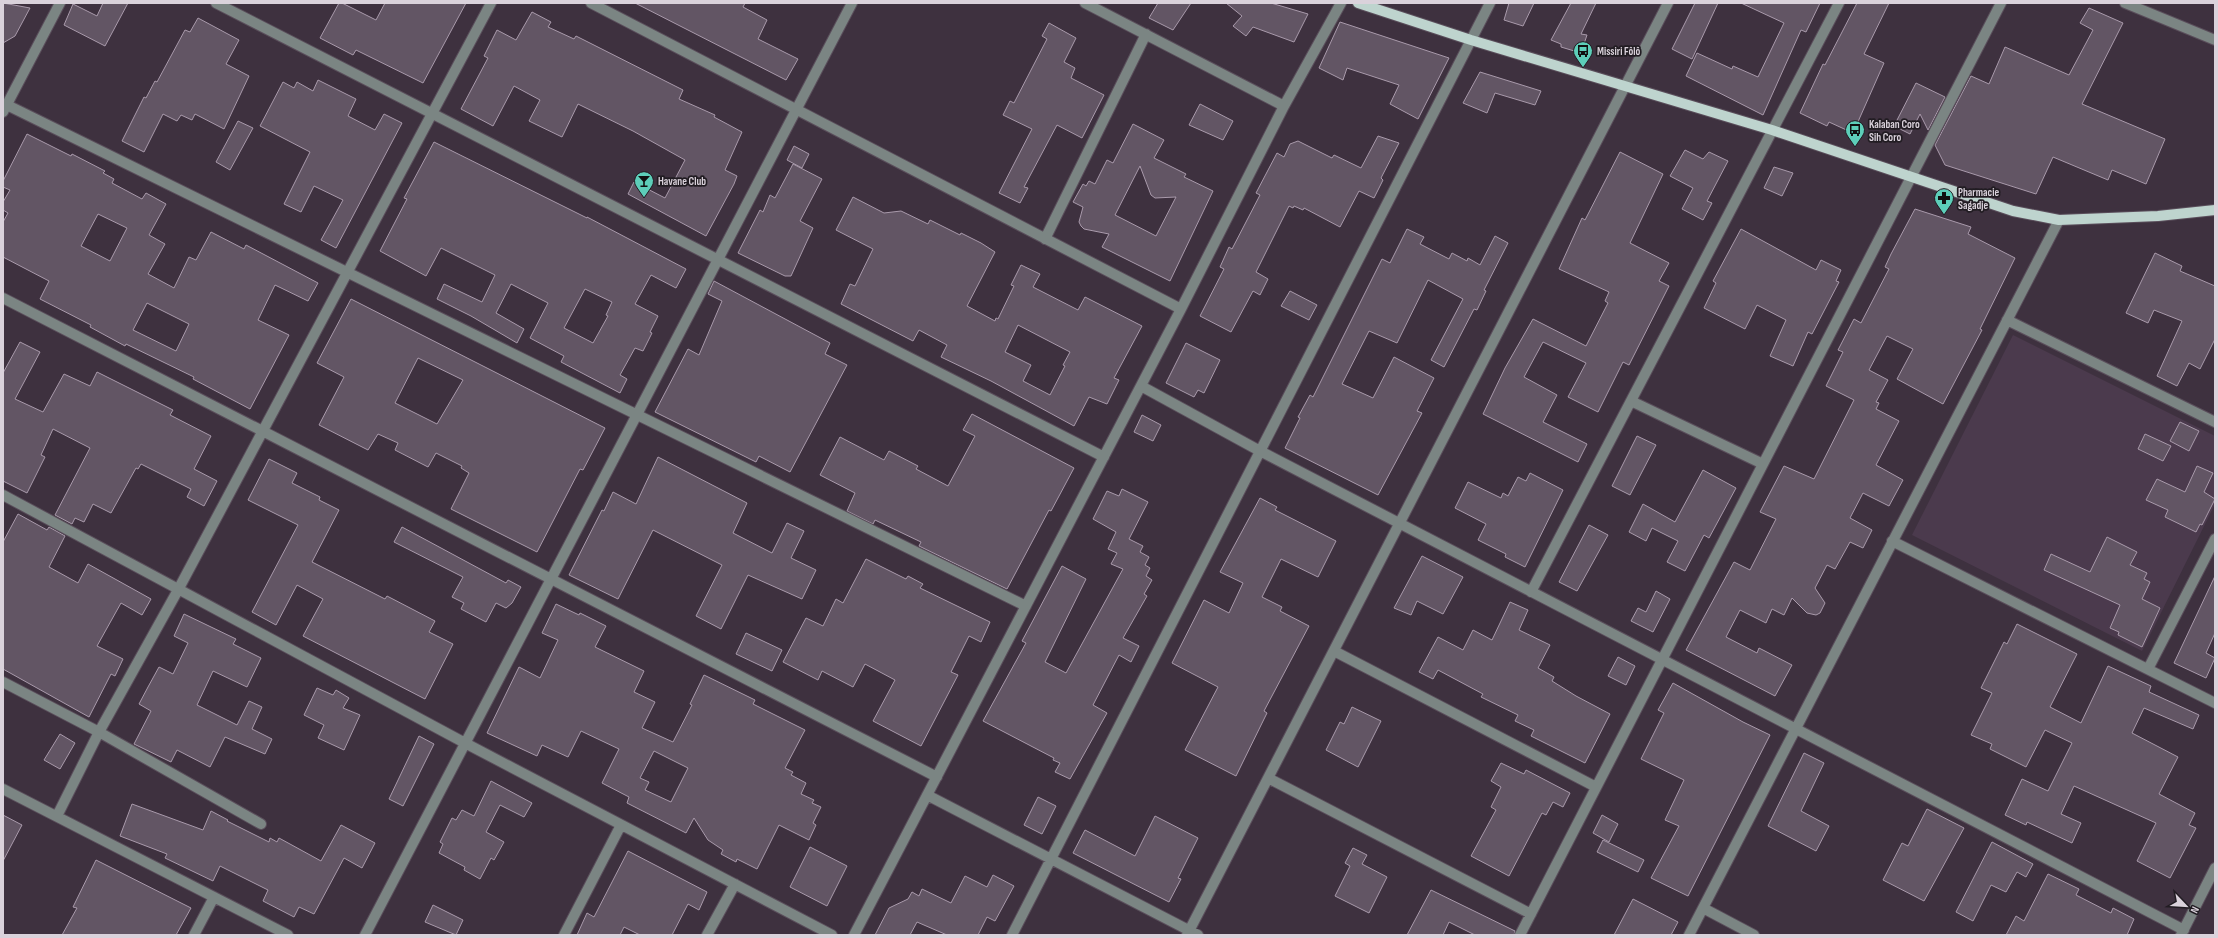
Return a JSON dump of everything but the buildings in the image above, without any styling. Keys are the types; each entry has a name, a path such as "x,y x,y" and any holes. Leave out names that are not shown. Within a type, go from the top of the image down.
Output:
{"main road":[{"path":"1358,3 1471,40 1772,130 2013,211 2059,220 2158,216 2215,210"}],"street":[{"path":"60,3 5,108 348,272 1026,606"},
{"path":"216,3 1104,457"},
{"path":"57,816 99,732 178,590 491,3"},
{"path":"591,3 1181,310"},
{"path":"365,935 852,3"},
{"path":"1085,3 1284,106"},
{"path":"854,935 1181,310 1284,106 1341,3"},
{"path":"1012,935 1490,3"},
{"path":"927,795 1192,933 1268,778 1668,3"},
{"path":"1531,592 1839,3"},
{"path":"1520,935 2001,3"},
{"path":"2125,3 2215,40"},
{"path":"1046,239 1146,34"},
{"path":"1689,935 2059,220"},
{"path":"3,298 550,580 937,777"},
{"path":"2007,320 2215,422"},
{"path":"1141,386 1260,451 1662,659 2182,932 2215,868"},
{"path":"1631,401 1763,464"},
{"path":"3,496 465,743 832,935"},
{"path":"2148,669 2215,539"},
{"path":"1892,541 2215,703"},
{"path":"1334,651 1596,787"},
{"path":"3,682 99,732 261,824"},
{"path":"1268,778 1531,914"},
{"path":"3,789 288,935"},
{"path":"564,935 622,825"},
{"path":"707,935 735,884"},
{"path":"194,935 214,897"},
{"path":"1703,908 1754,935"}],"shaded area":[{"path":"2013,335 2215,436 2215,504 2142,651 1912,535"}],"place":[{"name":"Missiri Fôlô","path":"1583,68"},
{"name":"Kalaban Coro Sih Coro","path":"1855,147"},
{"name":"Havane Club","path":"644,198"},
{"name":"Pharmacie Sagadje","path":"1944,215"}]}
